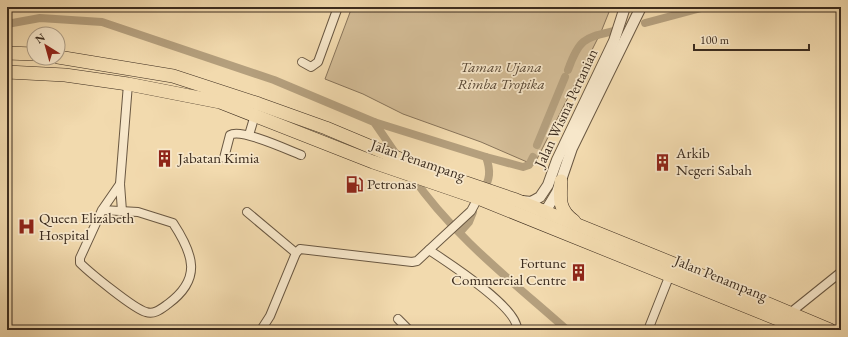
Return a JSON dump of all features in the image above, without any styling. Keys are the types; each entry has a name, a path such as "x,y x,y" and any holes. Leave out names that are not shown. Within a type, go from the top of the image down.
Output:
{"main road":[{"path":"7,53 26,54"},
{"name":"Jalan Penampang","path":"66,58 173,76 304,120 477,192 523,216 672,269 790,313 830,330"},
{"path":"117,66 128,84"},
{"name":"Jalan Penampang","path":"7,72 65,75 128,84 220,102 393,169 438,183 512,200 543,211 582,227 759,310 801,328"},
{"path":"561,181 560,205 562,210 568,217 582,227"},
{"path":"523,216 543,211"},
{"path":"759,310 781,314 790,313 801,328"}],"street":[{"path":"302,62 311,67 318,62 338,7"},
{"name":"Jalan Wisma Pertanian","path":"512,200 531,202 540,197 548,185 557,160 614,41 625,7"},
{"name":"Jalan Wisma Pertanian","path":"543,211 553,199 561,181 572,148 641,7"},
{"path":"122,211 120,184 128,84"},
{"path":"249,135 255,115"},
{"path":"224,158 232,134 249,135 302,154"},
{"path":"102,210 138,212 173,223 187,246 192,269 188,285 175,299 158,312 146,312 141,310 80,263 80,258 102,210 120,184"},
{"path":"548,185 543,199 548,202 553,199"},
{"path":"261,330 270,316 296,253 300,250 307,249 412,262 417,261 471,211 477,192"},
{"path":"247,212 296,253"},
{"path":"429,250 468,276 502,306 514,319 517,330"},
{"path":"648,330 672,269"},
{"path":"790,313 841,272"},
{"path":"398,319 409,330"}],"green space":[{"name":"Taman Ujana Rimba Tropika","path":"352,7 611,7 601,32 534,165 481,142 403,114 363,94 325,79"}],"waterway":[{"path":"645,23 705,7"},
{"path":"7,24 40,18 102,22 274,80 374,122 398,157"},
{"path":"568,70 576,51 586,40 591,37 618,30"},
{"path":"537,145 565,77"},
{"path":"374,122 486,157 489,167 489,175 483,192"},
{"path":"486,157 523,167 529,165 533,157"},
{"path":"412,176 446,219 485,258 567,330"},
{"path":"460,232 469,222 473,212"}],"place":[{"name":"Jabatan Kimia","path":"165,158"},
{"name":"Arkib Negeri Sabah","path":"663,162"},
{"name":"Petronas","path":"354,184"},
{"name":"Queen Elizabeth Hospital","path":"26,227"},
{"name":"Fortune Commercial Centre","path":"579,272"}]}
